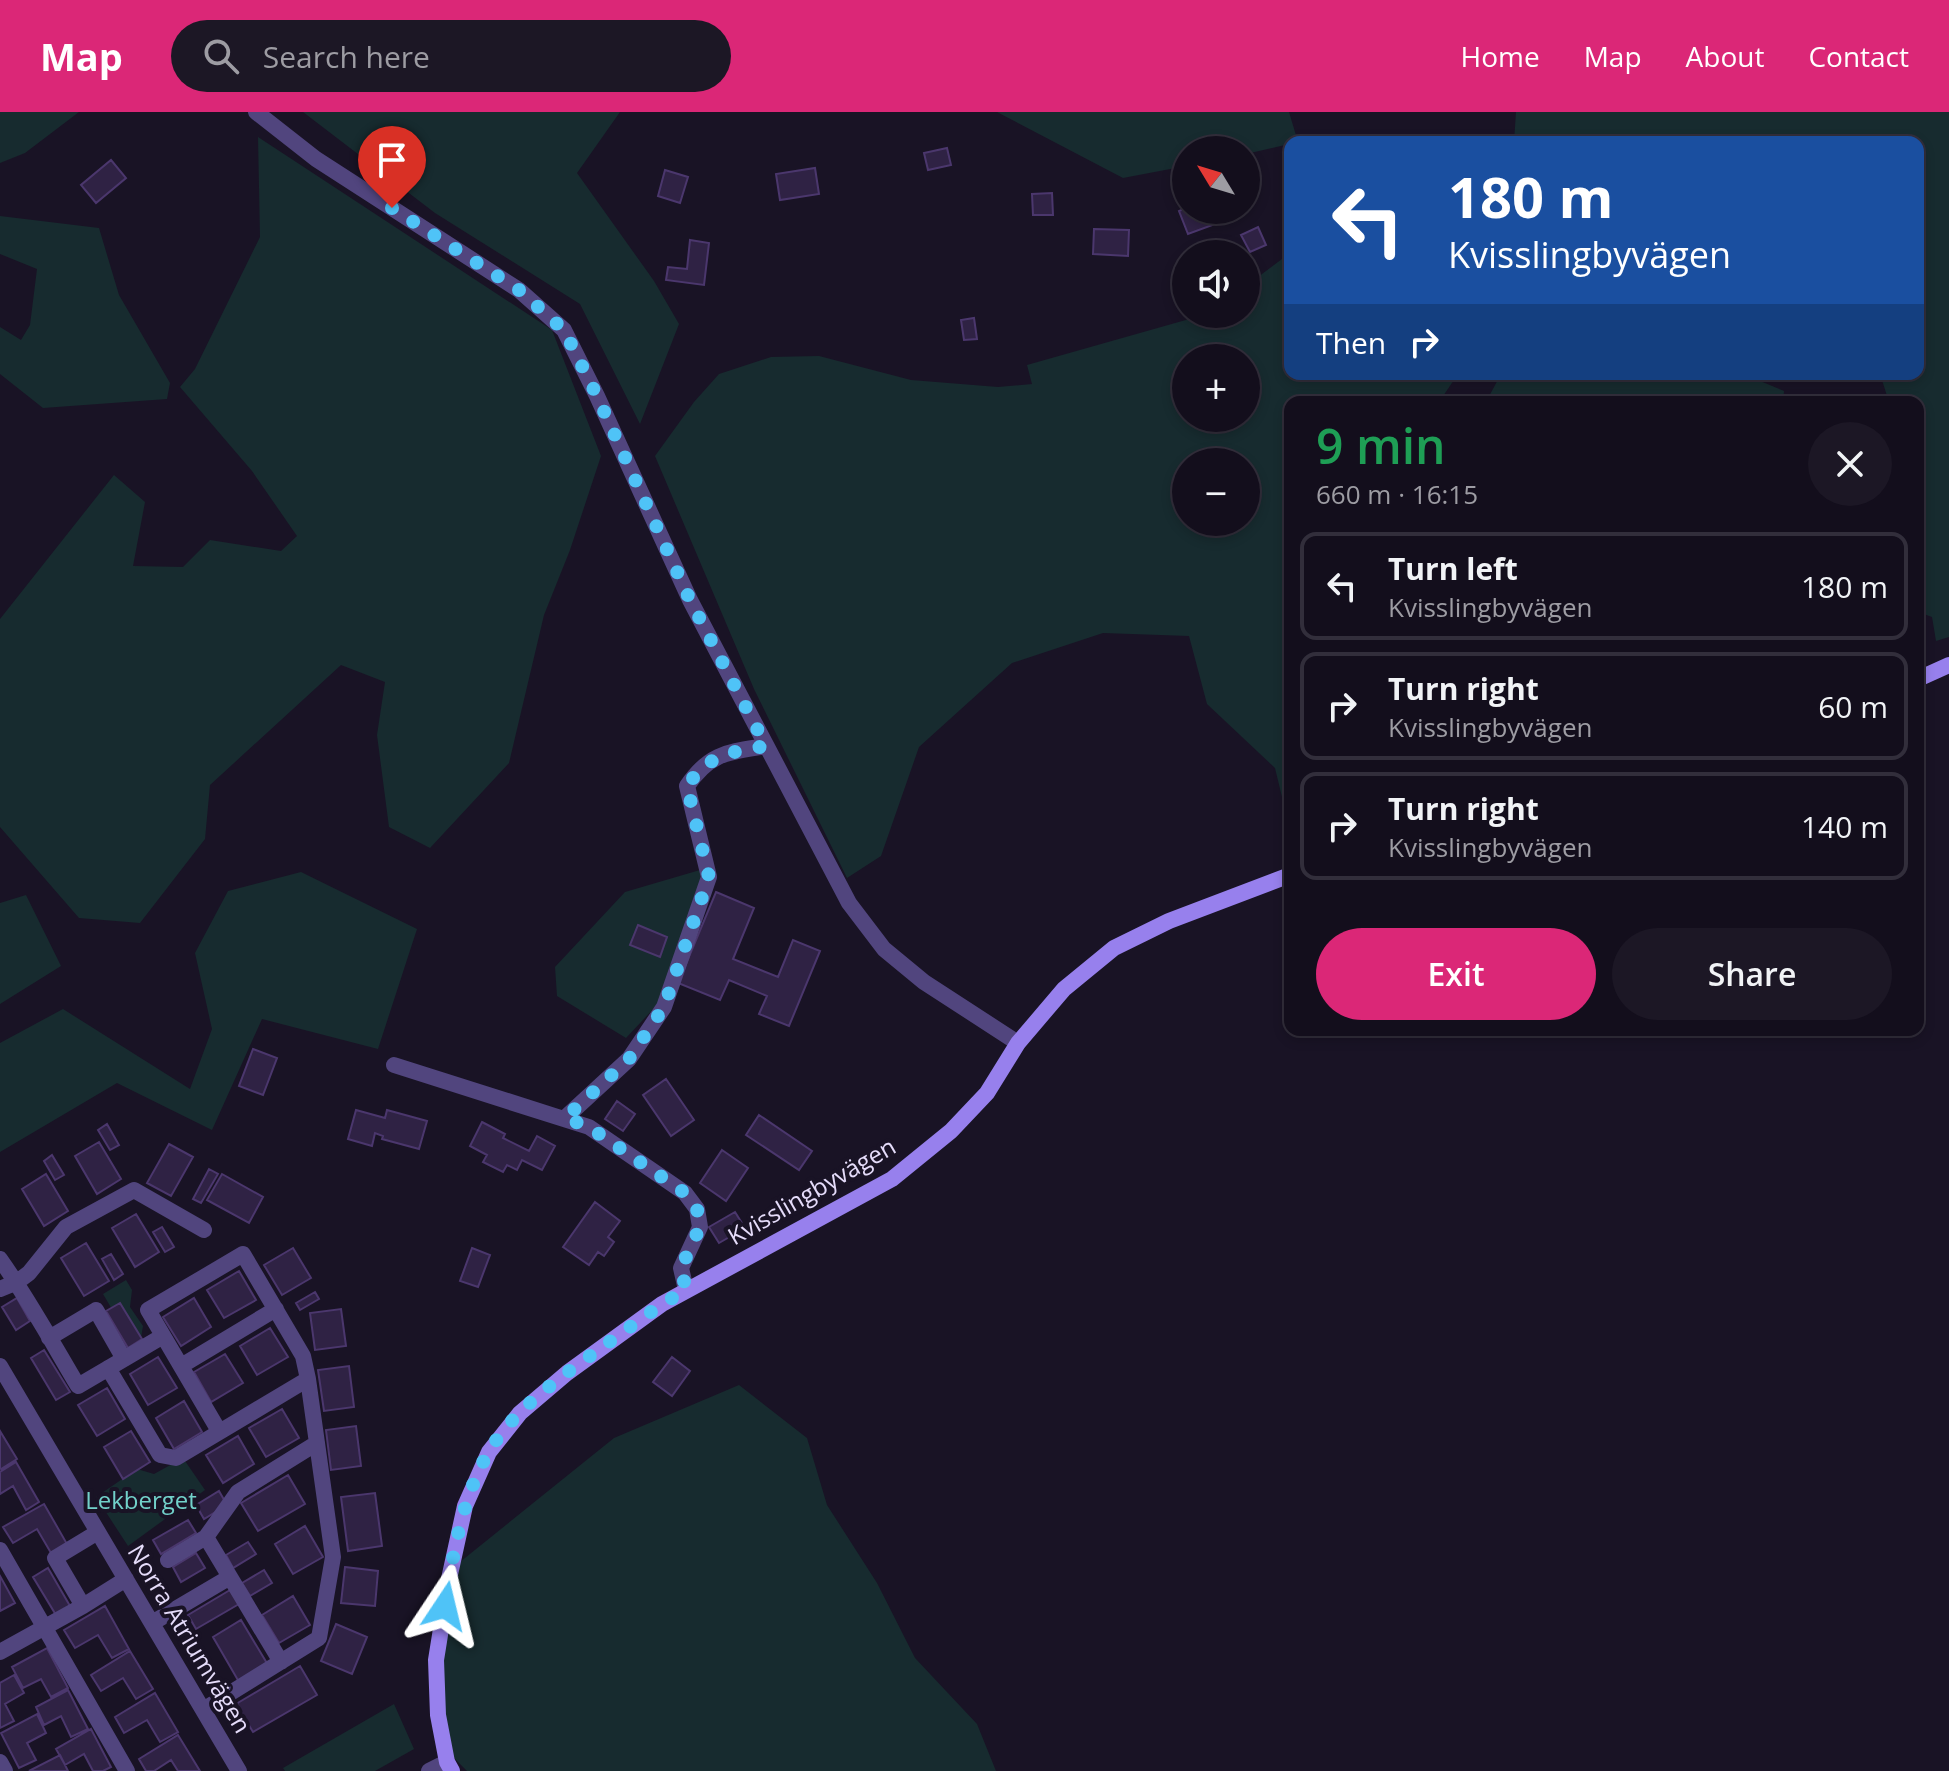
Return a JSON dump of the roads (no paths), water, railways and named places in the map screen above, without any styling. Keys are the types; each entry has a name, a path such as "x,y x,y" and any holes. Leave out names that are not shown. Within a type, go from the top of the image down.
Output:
{"street":[{"path":"256,112 316,159 519,290 564,330 690,600 849,903 884,949 924,982 1018,1043"},
{"path":"1924,676 1949,665"},
{"path":"565,1118 629,1059 664,1007 709,877 687,786 697,772 722,754 766,746"},
{"name":"Kvisslingbyvägen","path":"450,1766 438,1715 436,1660 449,1579 465,1506 489,1452 520,1413 567,1373 662,1304 892,1179 951,1131 987,1093 1018,1043 1064,989 1114,948 1169,921 1284,877"},
{"name":"Kvisslingbyvägen","path":"394,1065 589,1127 685,1193 697,1209 700,1227 681,1268 686,1290"},
{"path":"0,1289 29,1273 66,1227 134,1190 204,1230"},
{"path":"203,1710 319,1638 333,1557 303,1356 243,1254 148,1310 219,1431"},
{"path":"0,1259 17,1282 78,1386 163,1336"},
{"path":"181,1366 276,1309"},
{"path":"49,1338 96,1310 124,1359"},
{"name":"Norra Atriumvägen","path":"0,1366 239,1771"},
{"path":"108,1368 160,1455 167,1459 176,1458 308,1379"},
{"path":"168,1560 206,1537 238,1492 317,1443"},
{"path":"83,1606 55,1558 98,1532"},
{"path":"206,1537 281,1662"},
{"path":"0,1550 127,1771"},
{"path":"152,1623 230,1577"},
{"path":"0,1652 126,1579"},
{"path":"0,1762 5,1771"},
{"path":"429,1771 450,1766"}],"park label":[{"name":"Lekberget","path":"141,1501"}]}
